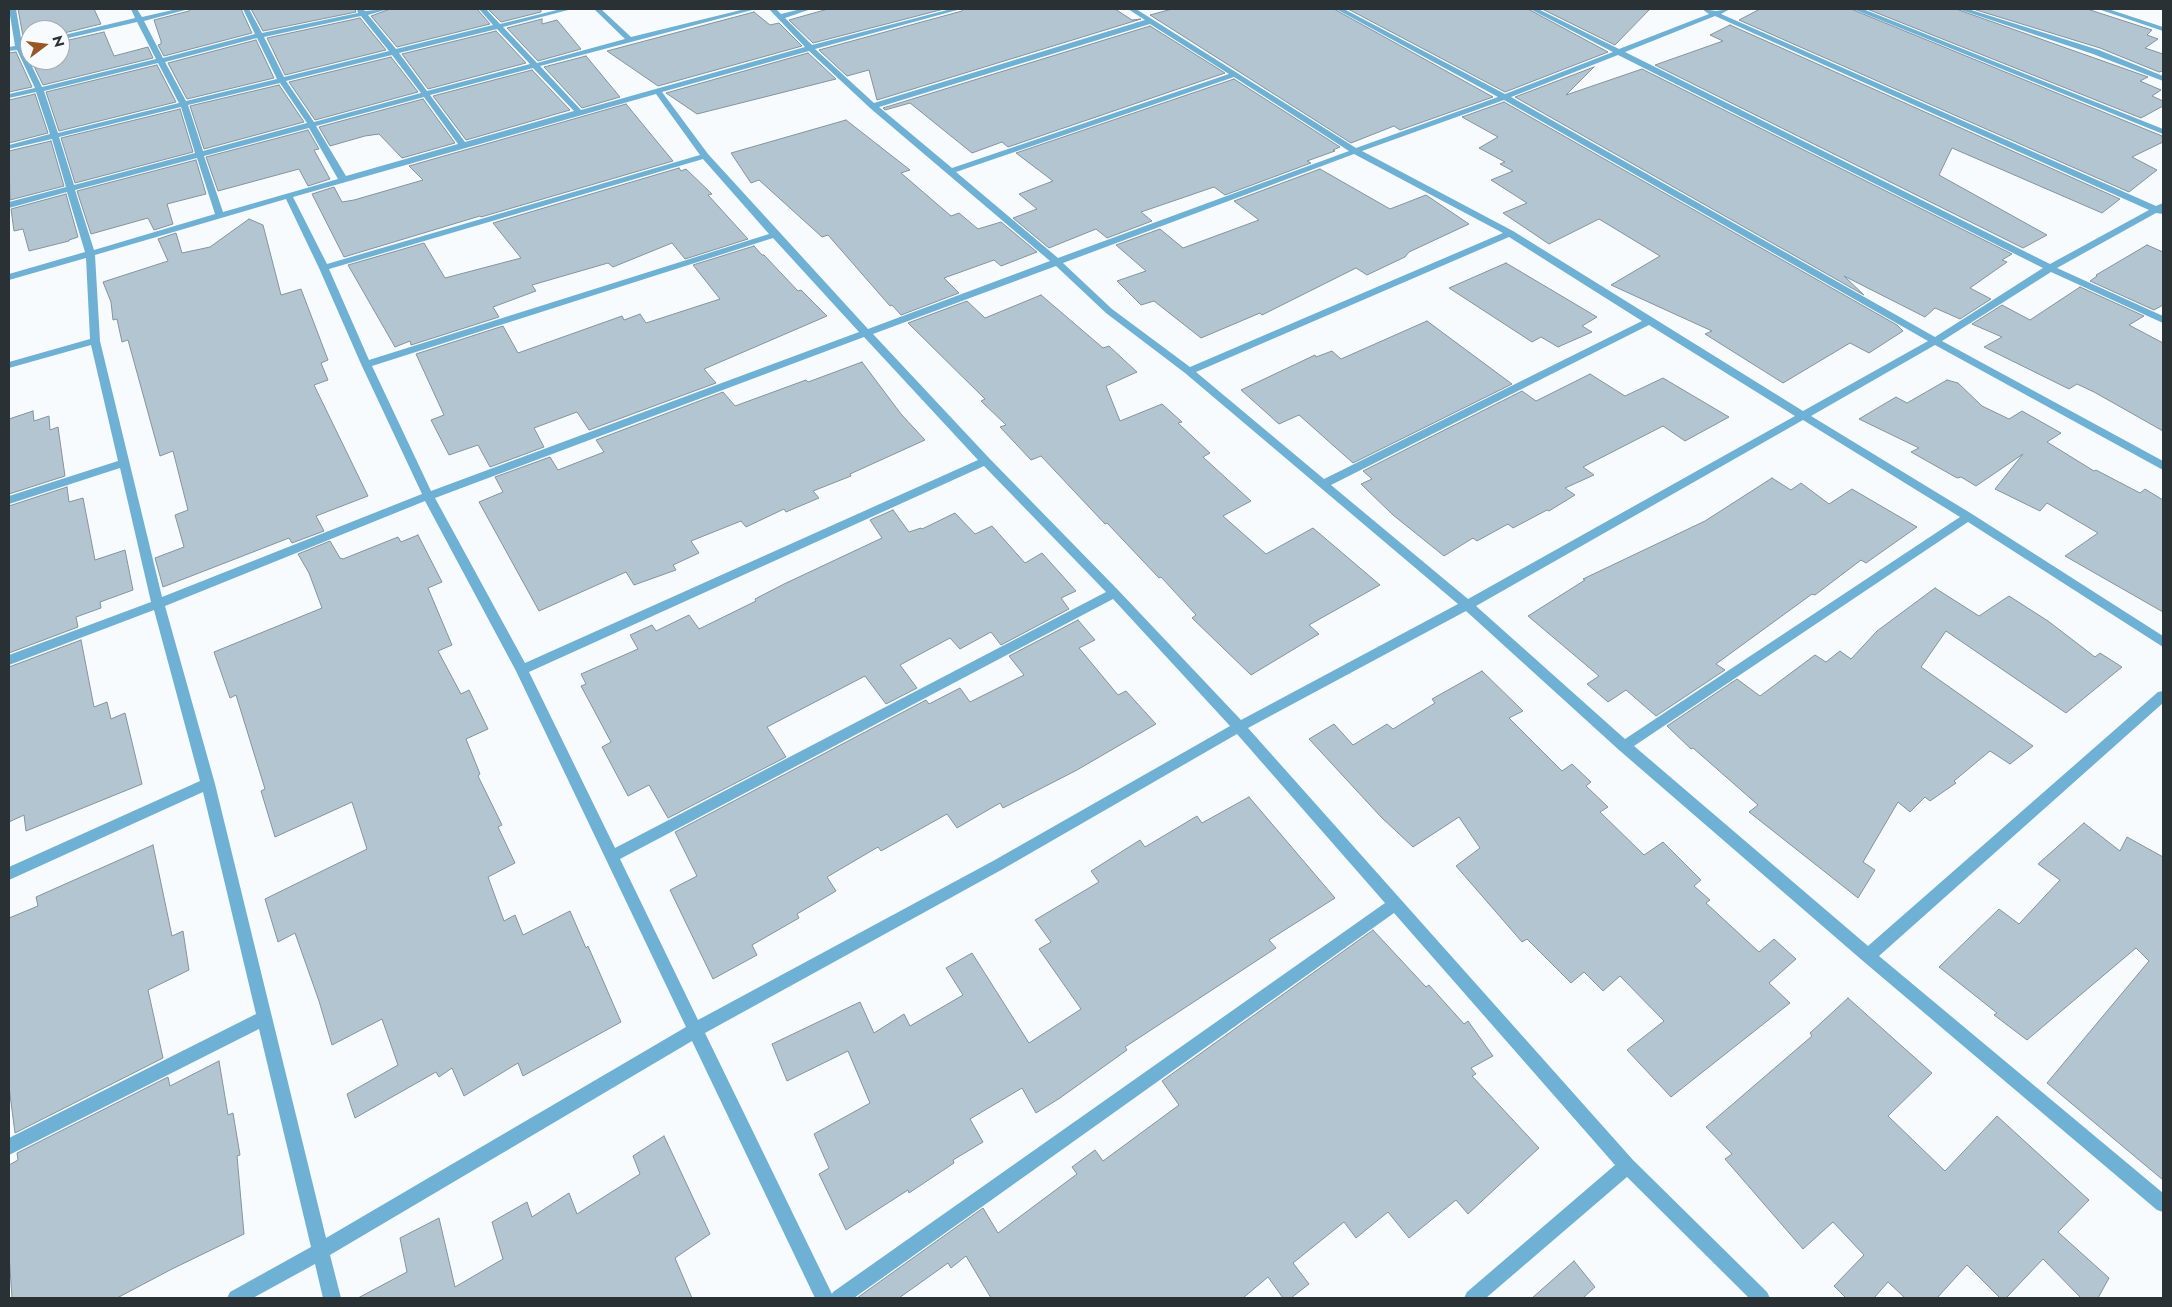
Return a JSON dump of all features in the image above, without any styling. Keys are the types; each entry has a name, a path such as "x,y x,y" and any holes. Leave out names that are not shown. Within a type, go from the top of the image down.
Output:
{"street":[{"path":"12,9 19,47 39,89 72,189 90,253 95,341 123,463 158,604 208,784 332,1298"},
{"path":"134,9 184,105 220,217"},
{"path":"70,36 185,9"},
{"path":"246,9 258,36 282,80 312,125 343,179"},
{"path":"9,96 361,12 385,9"},
{"path":"482,9 580,113"},
{"path":"9,147 569,9"},
{"path":"597,9 630,40"},
{"path":"9,205 752,9"},
{"path":"776,13 808,9"},
{"path":"9,277 463,145 810,48 958,9"},
{"path":"1132,9 1233,75 1355,150 1510,233 1649,322 1968,517 2163,642"},
{"path":"1339,9 1505,97 1936,341 2163,466"},
{"path":"1533,9 2050,268 2163,320"},
{"path":"1704,9 2161,209"},
{"path":"9,660 158,604 428,496 1355,150 1505,97 1727,9"},
{"path":"1857,9 2103,106 2163,132"},
{"path":"1962,9 2096,52 2163,79"},
{"path":"2102,9 2163,29"},
{"path":"361,12 394,52 463,145"},
{"path":"776,13 810,48 873,106 952,171 1057,262 1109,311 1189,371 1467,605 1624,746 1868,956 2163,1204"},
{"path":"873,106 1151,21"},
{"path":"9,49 19,47"},
{"path":"952,171 1233,75"},
{"path":"658,91 705,156 775,235 985,462 1114,593 1239,727 1627,1166 1761,1298"},
{"path":"324,268 705,156"},
{"path":"288,197 324,268 366,364 428,496 522,670 824,1298"},
{"path":"236,1298 321,1251 694,1030 998,865 1239,727 1467,605 1936,341 2050,268 2161,209"},
{"path":"1189,371 1510,233"},
{"path":"366,364 775,235"},
{"path":"1323,484 1649,322"},
{"path":"9,366 95,341"},
{"path":"522,670 985,462"},
{"path":"9,500 123,463"},
{"path":"1624,746 1968,517"},
{"path":"611,857 1114,593"},
{"path":"1868,956 2163,696"},
{"path":"9,874 208,784"},
{"path":"838,1298 1396,904"},
{"path":"9,1147 264,1018"},
{"path":"1473,1298 1627,1166"}],"building":[{"path":"18,9 94,9 101,24 70,32 70,20 20,20"},
{"path":"191,9 241,9 252,33 164,56 158,45 161,44 161,41 154,20"},
{"path":"251,9 355,9 356,12 263,31"},
{"path":"390,9 477,9 490,24 397,47 371,16"},
{"path":"488,9 541,9 541,12 501,22"},
{"path":"828,9 944,9 813,43 789,20"},
{"path":"963,9 1115,9 1132,20 1141,19 877,100 869,70 847,76 819,50 962,11"},
{"path":"1172,9 1334,9 1493,97 1400,130 1394,126 1351,143 1150,15"},
{"path":"1348,9 1528,9 1608,52 1505,92"},
{"path":"1542,9 1650,9 1615,45"},
{"path":"1760,9 1851,9 2162,136 2163,142 2132,157 2157,170 2129,192 1739,20"},
{"path":"1867,9 1956,9 2148,77 2140,81 2161,90 2152,96 2163,101 2163,106 2141,118"},
{"path":"1973,9 2087,9 2152,30 2147,35 2158,39 2145,48 2163,54 2163,71 2159,72 2100,48"},
{"path":"754,12 770,25 779,23 802,46 658,86 607,51"},
{"path":"360,18 386,50 285,75 267,38"},
{"path":"542,19 542,24 557,20 581,49 538,61 507,28"},
{"path":"1730,25 2120,199 2102,213 1952,148 1939,175 2047,235 2023,248 1655,65 1723,41 1710,35"},
{"path":"1150,26 1225,73 1008,147 1002,142 972,153 910,103 885,110 883,108"},
{"path":"496,31 526,63 428,89 402,54"},
{"path":"104,32 114,56 148,47 153,58 43,85 36,70 70,70 70,40"},
{"path":"256,40 274,78 187,99 168,63"},
{"path":"16,52 20,61 20,70 24,70 32,87 9,92 9,53"},
{"path":"808,53 836,79 697,114 666,93"},
{"path":"586,56 620,97 582,108 544,67"},
{"path":"391,57 418,92 315,120 289,82"},
{"path":"157,65 176,102 59,131 46,92"},
{"path":"1594,67 1566,95 1642,69 2012,254 2002,260 2007,262 1970,288 1991,299 1960,319 1935,308 1925,317 1844,276 1864,295 1515,97"},
{"path":"532,70 570,110 466,140 433,96"},
{"path":"1234,79 1340,147 1333,150 1335,151 1307,161 1311,163 1225,195 1214,187 1141,212 1152,221 1107,238 1096,229 1049,248 1013,218 1037,209 1019,194 1053,181 1016,153"},
{"path":"279,85 304,122 204,149 190,106"},
{"path":"35,94 48,133 9,143 9,100"},
{"path":"423,99 455,143 402,158 379,134 330,146 319,127"},
{"path":"1504,102 1897,325 1903,331 1869,353 1850,343 1783,383 1705,334 1712,331 1611,285 1660,256 1599,219 1549,244 1503,213 1527,203 1491,180 1513,171 1500,164 1505,162 1479,148 1498,137 1462,117"},
{"path":"626,104 673,161 344,257 312,194 334,187 342,202 354,200 423,180 409,166"},
{"path":"180,109 193,152 75,183 61,138"},
{"path":"846,120 910,170 901,173 951,216 959,213 978,229 1001,222 1037,252 1001,266 994,260 944,278 959,293 901,315 892,305 890,306 828,235 822,237 759,180 751,183 731,153"},
{"path":"308,130 319,149 314,150 330,179 308,186 299,169 218,191 206,157"},
{"path":"51,141 64,186 10,200 9,151"},
{"path":"196,160 206,194 167,204 173,224 154,230 148,218 91,234 77,191"},
{"path":"679,168 681,171 686,169 712,194 708,195 748,239 685,259 672,243 613,267 608,263 532,285 536,291 493,307 499,317 411,345 410,341 395,347 348,265 424,243 445,278 521,258 493,223"},
{"path":"1320,169 1390,209 1426,195 1469,224 1409,252 1405,257 1367,275 1356,268 1262,315 1260,313 1201,338 1154,301 1141,305 1117,281 1146,271 1116,245 1160,229 1183,248 1259,220 1234,201"},
{"path":"66,194 78,237 29,251 23,229 14,231 11,209"},
{"path":"249,219 263,225 281,295 301,289 328,360 321,363 328,380 314,385 368,496 316,516 324,531 292,543 289,538 163,587 155,558 184,547 175,515 188,510 173,451 160,456 128,340 122,342 117,319 113,320 111,302 103,282 168,261 158,239 176,233 182,253 210,247"},
{"path":"2147,245 2163,252 2163,305 2154,310 2090,281 2096,275"},
{"path":"754,246 798,291 801,290 827,316 704,369 716,383 589,430 577,412 534,428 544,447 490,467 478,445 449,455 431,420 444,415 416,354 503,326 518,353 622,316 624,320 640,314 646,323 720,299 693,265"},
{"path":"1506,263 1597,317 1582,326 1592,332 1558,347 1541,337 1532,342 1449,288"},
{"path":"2080,287 2144,316 2129,325 2163,343 2163,431 2077,384 2069,389 1984,347 2002,337 1972,324 2002,305 2030,320"},
{"path":"1041,295 1103,348 1109,346 1137,372 1106,386 1120,421 1162,404 1182,422 1178,423 1210,453 1203,457 1251,501 1223,516 1266,554 1313,528 1380,585 1309,625 1319,634 1251,675 1192,618 1196,615 1161,577 1159,578 1107,523 1105,524 1041,456 1031,460 1000,427 1006,425 981,401 985,399 908,323 967,301 985,318"},
{"path":"1427,321 1512,384 1353,463 1299,415 1279,424 1241,390 1315,355 1316,357 1332,351 1341,359"},
{"path":"862,362 901,414 925,440 850,474 851,476 813,491 819,498 786,512 784,509 746,527 741,521 691,541 699,553 673,565 676,570 634,585 626,572 539,611 479,502 503,492 495,477 550,457 558,470 604,452 596,440 723,392 735,406"},
{"path":"1590,374 1625,396 1663,378 1729,417 1685,441 1663,426 1583,467 1594,475 1565,488 1575,495 1549,511 1547,510 1513,528 1508,524 1477,541 1473,538 1444,556 1393,515 1361,484 1372,479 1363,471 1522,391 1536,401"},
{"path":"1947,380 1958,383 1982,406 2009,419 2022,411 2061,433 2047,442 2094,471 2096,470 2140,493 2145,489 2163,500 2163,612 2065,556 2098,533 2047,503 2040,511 1995,489 2023,454 1976,486 1961,477 1957,478 1911,452 1919,448 1859,419 1896,397 1907,403"},
{"path":"33,411 34,421 49,416 50,430 58,427 65,476 9,494 9,419"},
{"path":"1772,478 1791,490 1801,483 1829,504 1852,489 1917,527 1866,563 1861,560 1815,595 1812,594 1716,664 1725,670 1656,716 1626,690 1608,702 1587,684 1599,676 1528,616 1585,580 1583,579 1705,521"},
{"path":"67,487 69,502 83,498 95,560 125,550 133,590 100,602 101,608 76,617 78,627 9,653 9,506"},
{"path":"893,510 909,532 922,529 955,513 975,534 992,526 1025,563 1042,553 1076,591 1061,598 1069,609 1001,645 991,632 960,649 950,638 900,665 917,688 886,704 865,676 767,727 786,757 668,818 649,785 628,796 602,747 611,742 581,686 586,684 581,674 638,649 630,635 652,625 656,631 689,615 699,629 756,601 755,599 784,584 882,538 870,520"},
{"path":"418,535 442,582 428,588 452,645 438,651 461,694 469,690 488,729 466,739 480,774 478,776 502,825 498,827 515,863 488,877 504,921 515,915 523,935 570,911 586,948 588,946 621,1022 523,1076 518,1063 464,1096 452,1068 439,1077 436,1072 355,1118 347,1094 398,1065 382,1019 332,1045 295,933 278,942 265,899 367,849 352,802 275,837 261,791 265,789 236,695 230,698 214,652 322,608 309,573 298,554 330,541 340,558 343,559 398,537 401,542"},
{"path":"1935,588 1979,616 2009,596 2048,621 2095,657 2100,653 2122,667 2066,713 1946,631 1921,667 2033,746 2010,764 1990,751 1954,781 1956,783 1930,801 1925,797 1910,812 1898,802 1863,862 1875,870 1858,898 1749,812 1758,805 1693,748 1691,749 1667,726 1737,679 1760,696 1815,655 1826,662 1840,651 1851,659 1877,631"},
{"path":"1078,620 1095,640 1079,648 1118,695 1126,691 1156,724 1077,770 1003,808 1000,803 957,828 947,814 881,851 878,847 827,877 836,891 797,914 799,918 752,945 757,955 713,979 670,890 697,876 675,832 926,700 929,704 960,688 970,702 1024,675 1009,656"},
{"path":"81,640 94,707 107,702 111,719 125,713 142,784 26,831 24,815 9,822 9,667"},
{"path":"1482,671 1523,711 1509,718 1562,771 1572,764 1591,782 1586,786 1608,807 1600,812 1644,855 1663,842 1701,880 1694,886 1710,900 1706,903 1759,952 1774,939 1796,959 1769,983 1790,1003 1671,1097 1627,1050 1664,1021 1620,976 1603,991 1584,972 1571,983 1527,939 1522,942 1456,866 1480,848 1459,817 1413,847 1381,817 1309,739 1334,724 1353,745 1387,724 1393,729 1435,703 1432,699"},
{"path":"1249,797 1335,898 1269,940 1276,948 1125,1047 1127,1050 1036,1113 1022,1088 970,1119 983,1142 953,1160 954,1163 909,1193 908,1190 846,1230 819,1174 829,1168 814,1134 870,1103 848,1051 787,1081 772,1044 860,1002 874,1033 904,1014 910,1026 963,995 946,968 972,953 1029,1043 1081,1009 1039,949 1051,942 1035,920 1099,882 1091,871 1140,840 1145,847 1197,816 1202,823"},
{"path":"2084,823 2120,851 2127,837 2163,857 2163,1180 2047,1083 2149,961 2136,948 2027,1040 1994,1015 1997,1013 1939,967 1999,909 2019,924 2060,880 2038,864"},
{"path":"153,845 172,936 183,931 189,970 148,990 163,1058 15,1133 9,1087 9,918 38,906 36,897"},
{"path":"1373,930 1426,987 1429,985 1464,1024 1468,1021 1493,1056 1471,1068 1476,1074 1472,1076 1539,1148 1468,1214 1456,1200 1409,1238 1388,1212 1356,1238 1344,1222 1293,1263 1309,1284 1291,1298 1283,1298 1268,1277 1243,1298 991,1298 966,1256 951,1268 948,1263 899,1298 857,1298 983,1208 998,1233 1077,1174 1072,1167 1095,1150 1103,1161 1179,1105 1162,1081"},
{"path":"1848,998 1932,1073 1888,1116 1945,1171 1997,1116 2089,1200 2058,1232 2109,1278 2098,1298 2081,1298 2043,1259 2006,1298 2000,1298 1967,1265 1937,1298 1905,1298 1888,1282 1874,1298 1846,1298 1834,1286 1864,1255 1833,1222 1803,1249 1725,1159 1732,1154 1706,1127 1812,1036 1810,1033"},
{"path":"219,1061 228,1115 233,1113 240,1155 237,1156 244,1234 117,1298 12,1298 9,1254 9,1165 18,1160 17,1153 168,1077 170,1086"},
{"path":"664,1136 710,1234 675,1258 692,1298 358,1298 407,1272 400,1238 439,1218 455,1287 503,1259 492,1222 527,1202 532,1217 569,1193 577,1214 640,1174 633,1156"},
{"path":"1574,1261 1595,1287 1583,1298 1532,1298"}]}
